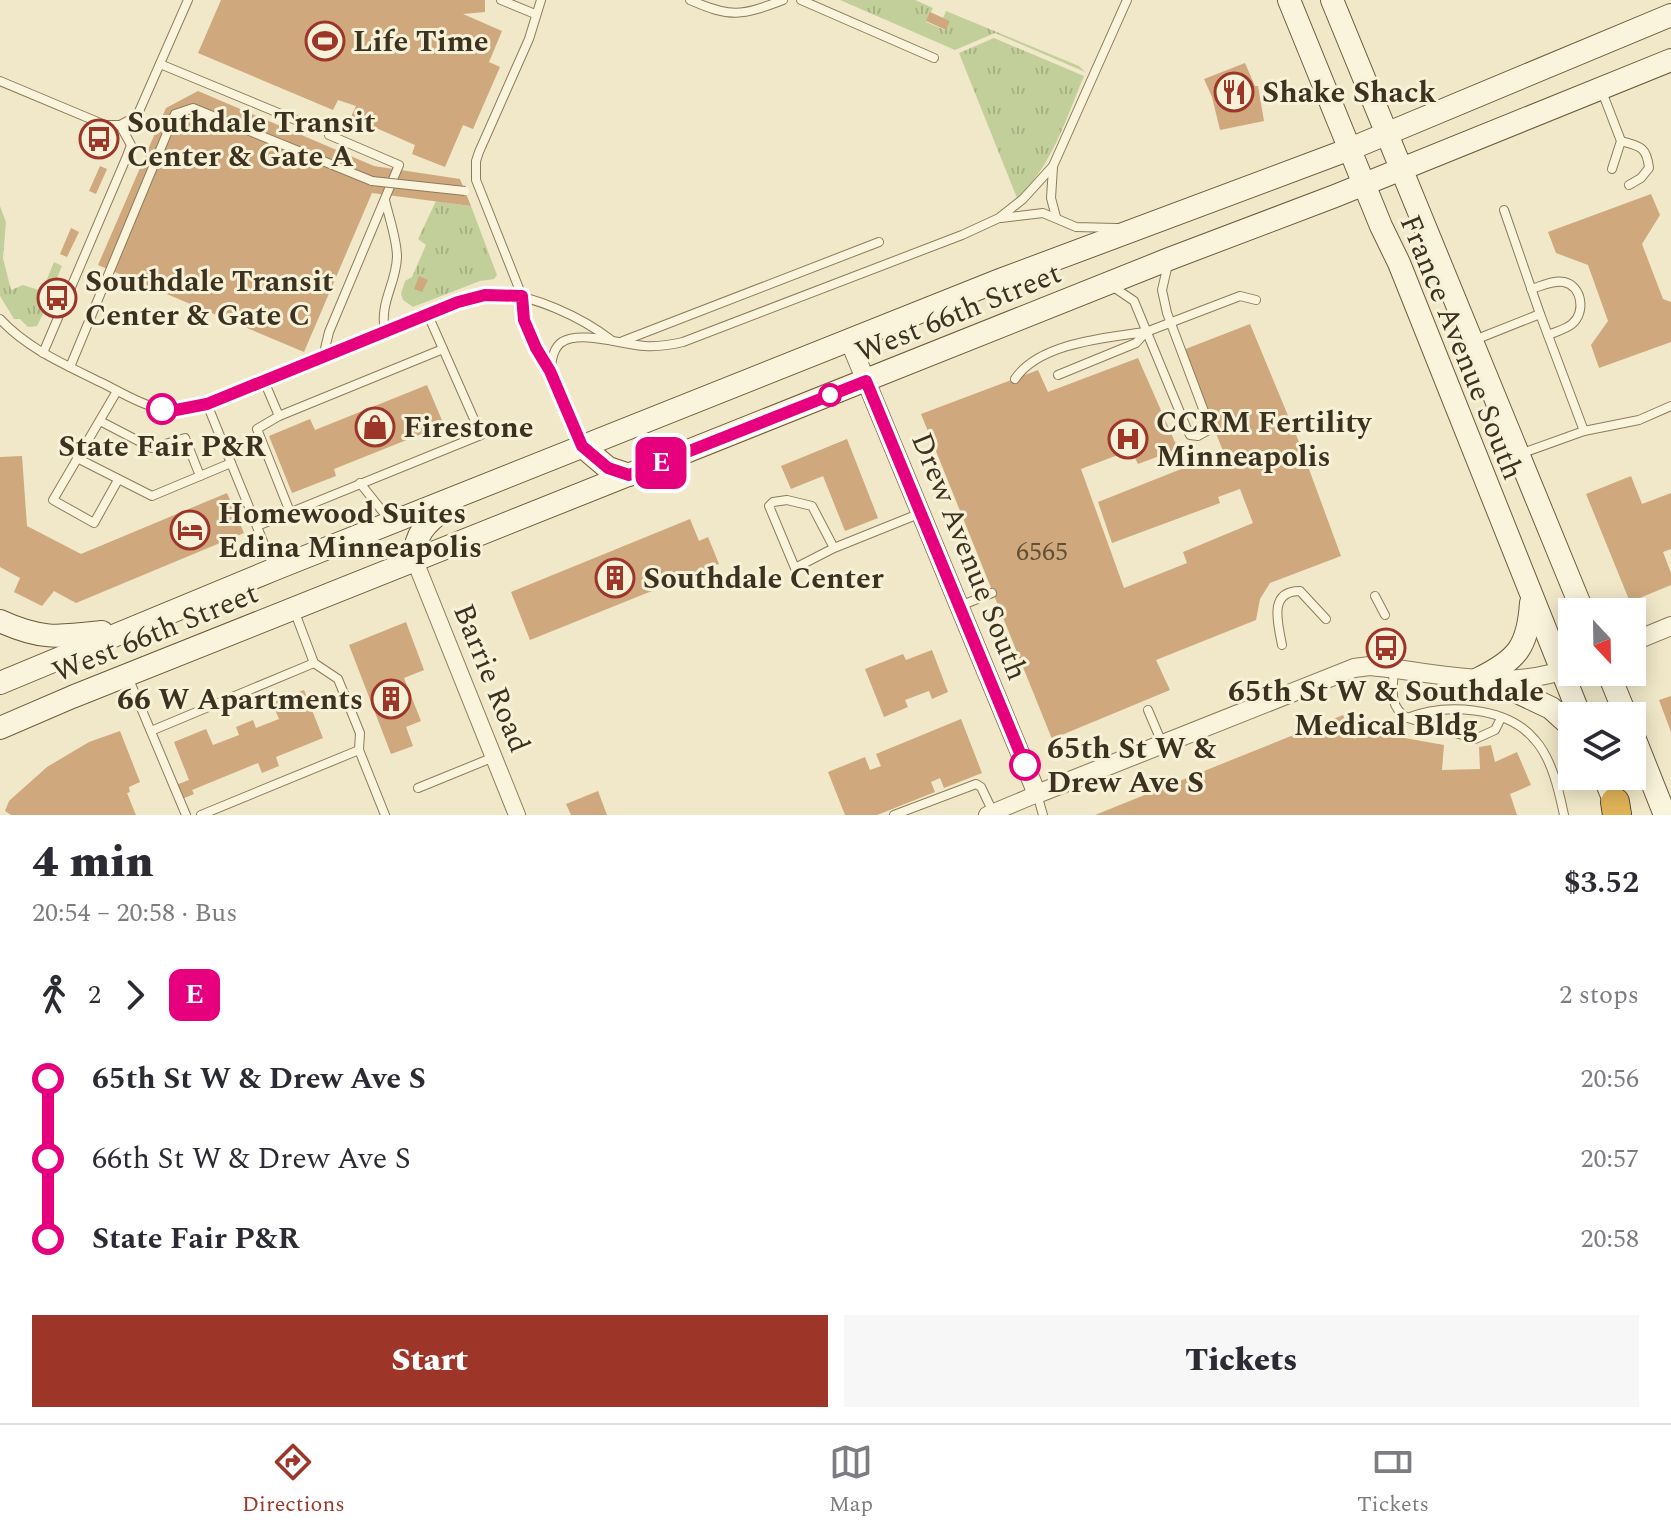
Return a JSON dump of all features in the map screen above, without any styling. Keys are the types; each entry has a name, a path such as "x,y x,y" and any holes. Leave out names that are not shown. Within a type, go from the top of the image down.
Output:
{"main road":[{"name":"France Avenue South","path":"1289,0 1399,263 1532,598 1558,652"},
{"name":"France Avenue South","path":"1332,0 1577,598"},
{"name":"West 66th Street","path":"0,683 275,569 849,340 1136,228 1350,149 1671,15"},
{"name":"West 66th Street","path":"0,728 1671,60"},
{"path":"582,446 608,468 629,475"},
{"path":"415,561 414,545 426,523 466,492"},
{"path":"1532,598 1529,627 1523,645 1511,660 1486,680 1551,708 1558,714"},
{"path":"0,621 25,633 55,638 131,628"},
{"path":"1646,767 1665,815"}],"street":[{"name":"Drew Avenue South","path":"849,340 1037,794"},
{"name":"Barrie Road","path":"415,561 517,815"},
{"path":"1646,636 1671,626"},
{"path":"990,814 1354,668 1394,668 1486,680 1524,679 1558,671"}],"lane":[{"path":"0,83 105,125 120,125 137,116 188,0"},
{"path":"501,0 535,14"},
{"path":"541,0 529,39 476,161 476,180 522,296 524,320 582,446"},
{"path":"690,0 713,10 741,14 783,0"},
{"path":"550,371 555,350 572,337 663,346 698,338 999,218 1023,199 1053,166 1127,0"},
{"path":"808,1 934,58"},
{"path":"160,64 315,128"},
{"path":"1601,89 1621,141 1612,169"},
{"path":"70,367 175,114 193,108 372,181 479,192"},
{"path":"43,353 131,145 120,125"},
{"path":"323,357 329,332 399,165 329,135"},
{"path":"1621,141 1640,146 1648,156 1649,168 1641,178 1629,185"},
{"path":"1053,166 1051,198 1056,217"},
{"path":"385,199 397,260 384,305 382,318 385,332"},
{"path":"1504,210 1584,431"},
{"path":"999,218 1043,213 1076,227 1136,228"},
{"path":"616,341 879,242"},
{"path":"1108,284 1134,301 1186,427 1190,435 1198,436 1207,431 1208,422 1170,323 1162,290 1169,259"},
{"path":"1531,289 1555,282 1568,283 1577,291 1582,303 1580,315 1571,325 1548,335"},
{"path":"0,319 26,343 70,367 139,402 176,410 207,404 485,295 522,296 592,325 616,341"},
{"path":"1015,379 1022,368 1052,352 1093,339 1146,332 1240,296 1256,300"},
{"path":"1471,341 1540,314"},
{"path":"257,526 481,435 428,315"},
{"path":"1058,375 1136,343 1146,332"},
{"path":"290,512 257,429 279,416 443,349"},
{"path":"264,381 279,416"},
{"path":"117,391 53,500 94,523 118,480"},
{"path":"207,404 275,569"},
{"path":"1518,455 1584,431 1639,420 1671,406"},
{"path":"100,421 152,448 185,438 200,476"},
{"path":"77,458 152,496 231,463"},
{"path":"360,483 392,523"},
{"path":"834,548 812,506 787,500 773,502 769,506 795,568 834,548 922,513"},
{"path":"1282,645 1276,610 1280,599 1289,591 1300,591 1326,619"},
{"path":"960,606 992,593"},
{"path":"1375,596 1385,615"},
{"path":"294,609 314,663 338,679 360,733 359,750 385,815"},
{"path":"151,731 314,663"},
{"path":"1394,668 1392,701 1400,714 1407,718 1475,739 1495,730 1501,718"},
{"path":"127,677 186,815"},
{"path":"1407,718 1425,711 1457,709 1517,724 1535,739 1543,752 1557,785 1564,815"},
{"path":"1148,710 1162,744"},
{"path":"201,815 359,750"},
{"path":"418,788 494,757"},
{"path":"894,815 976,784 981,787 990,814"},
{"path":"1037,794 1043,815"}],"green space":[{"path":"840,0 915,0 933,8 926,22 945,30 950,21 943,18 946,11 1079,66 1085,72 995,33 955,50"},
{"path":"994,38 1084,76 1049,157 1017,198 959,53"},
{"path":"436,201 471,206 497,275 494,279 480,281 413,307 403,300 401,294 426,245 418,239"},
{"path":"0,206 6,222 3,258 11,290 23,285 42,291 54,262 62,266 54,285 50,284 45,295 48,297 42,308 45,310 37,326 28,327 20,319 14,319 0,296"}],"building":[{"path":"221,0 485,0 485,12 463,14 502,31 489,62 500,67 473,129 463,125 445,167 412,154 415,145 351,117 356,106 338,100 333,110 198,53"},
{"path":"930,12 950,21 946,30 926,21"},
{"name":"Shake Shack","path":"1245,63 1255,86 1258,86 1264,121 1220,130 1204,79"},
{"path":"198,91 374,166 460,179 471,206 372,193 304,352 98,265 166,108"},
{"path":"92,144 102,148 102,157 89,152"},
{"path":"100,166 107,169 96,194 89,191"},
{"path":"1651,194 1660,215 1642,244 1663,299 1671,302 1671,342 1599,368 1591,345 1608,321 1588,265 1556,253 1548,232"},
{"path":"71,228 79,232 67,257 60,254"},
{"path":"419,276 428,280 422,292 414,289"},
{"path":"50,283 57,286 52,299 45,295"},
{"path":"1250,324 1299,442 1341,556 1270,583 1260,599 1256,620 1156,660 1170,690 1052,739 921,414 1038,370 1048,392 1138,358 1178,449 1138,464 1131,450 1081,469 1124,588 1187,563 1183,552 1253,523 1240,489 1218,497 1220,503 1112,543 1098,502 1204,460 1205,464 1225,456 1183,350"},
{"path":"427,385 444,425 334,469 336,476 292,493 269,436 310,419 315,430"},
{"path":"847,439 878,518 845,531 823,476 791,489 781,466"},
{"name":"Homewood Suites Edina Minneapolis","path":"22,456 27,526 81,554 227,493 244,533 76,603 54,591 42,606 14,592 20,578 0,567 0,457"},
{"path":"1631,476 1642,504 1671,493 1671,549 1663,552 1671,573 1671,585 1640,598 1628,598 1586,494"},
{"name":"Southdale Center","path":"690,519 699,541 708,537 719,564 530,640 511,592"},
{"name":"66 W Apartments","path":"406,622 424,670 404,678 421,721 406,727 413,746 391,754 349,645"},
{"path":"932,650 948,692 932,699 929,691 905,700 908,707 884,717 865,669 903,654 906,660"},
{"path":"304,690 323,738 276,757 279,766 262,773 258,763 192,790 194,794 182,799 176,785 189,780 174,742 206,729 213,745 239,735 236,727 253,720 256,728 279,719 272,703"},
{"path":"1671,696 1671,732 1659,700"},
{"path":"1343,715 1354,739 1371,732 1444,745 1442,770 1480,769 1479,747 1491,745 1495,762 1517,752 1531,785 1510,794 1517,815 1095,815"},
{"path":"961,719 982,773 944,788 940,778 931,782 935,792 877,815 845,815 828,772 865,757 870,770 881,766 876,754"},
{"path":"120,731 140,782 129,787 130,792 127,793 136,815 11,815 5,811 9,801 47,767 89,742"},
{"path":"598,791 607,815 571,815 566,804"}],"bus line":[{"name":"E","path":"162,409 176,410 207,404 458,302 499,294 522,296 524,320 582,446 608,468 629,475 866,381 1025,765"}],"place":[{"name":"Life Time","path":"325,41"},
{"name":"Shake Shack","path":"1234,92"},
{"name":"Southdale Transit Center & Gate A","path":"99,139"},
{"name":"Southdale Transit Center & Gate C","path":"57,298"},
{"name":"State Fair P&R","path":"162,409"},
{"name":"Firestone","path":"375,427"},
{"name":"CCRM Fertility Minneapolis","path":"1128,439"},
{"name":"Homewood Suites Edina Minneapolis","path":"190,530"},
{"name":"Southdale Center","path":"615,578"},
{"name":"65th St W & Southdale Medical Bldg","path":"1386,648"},
{"name":"66 W Apartments","path":"391,699"},
{"name":"65th St W & Drew Ave S","path":"1025,765"}]}
